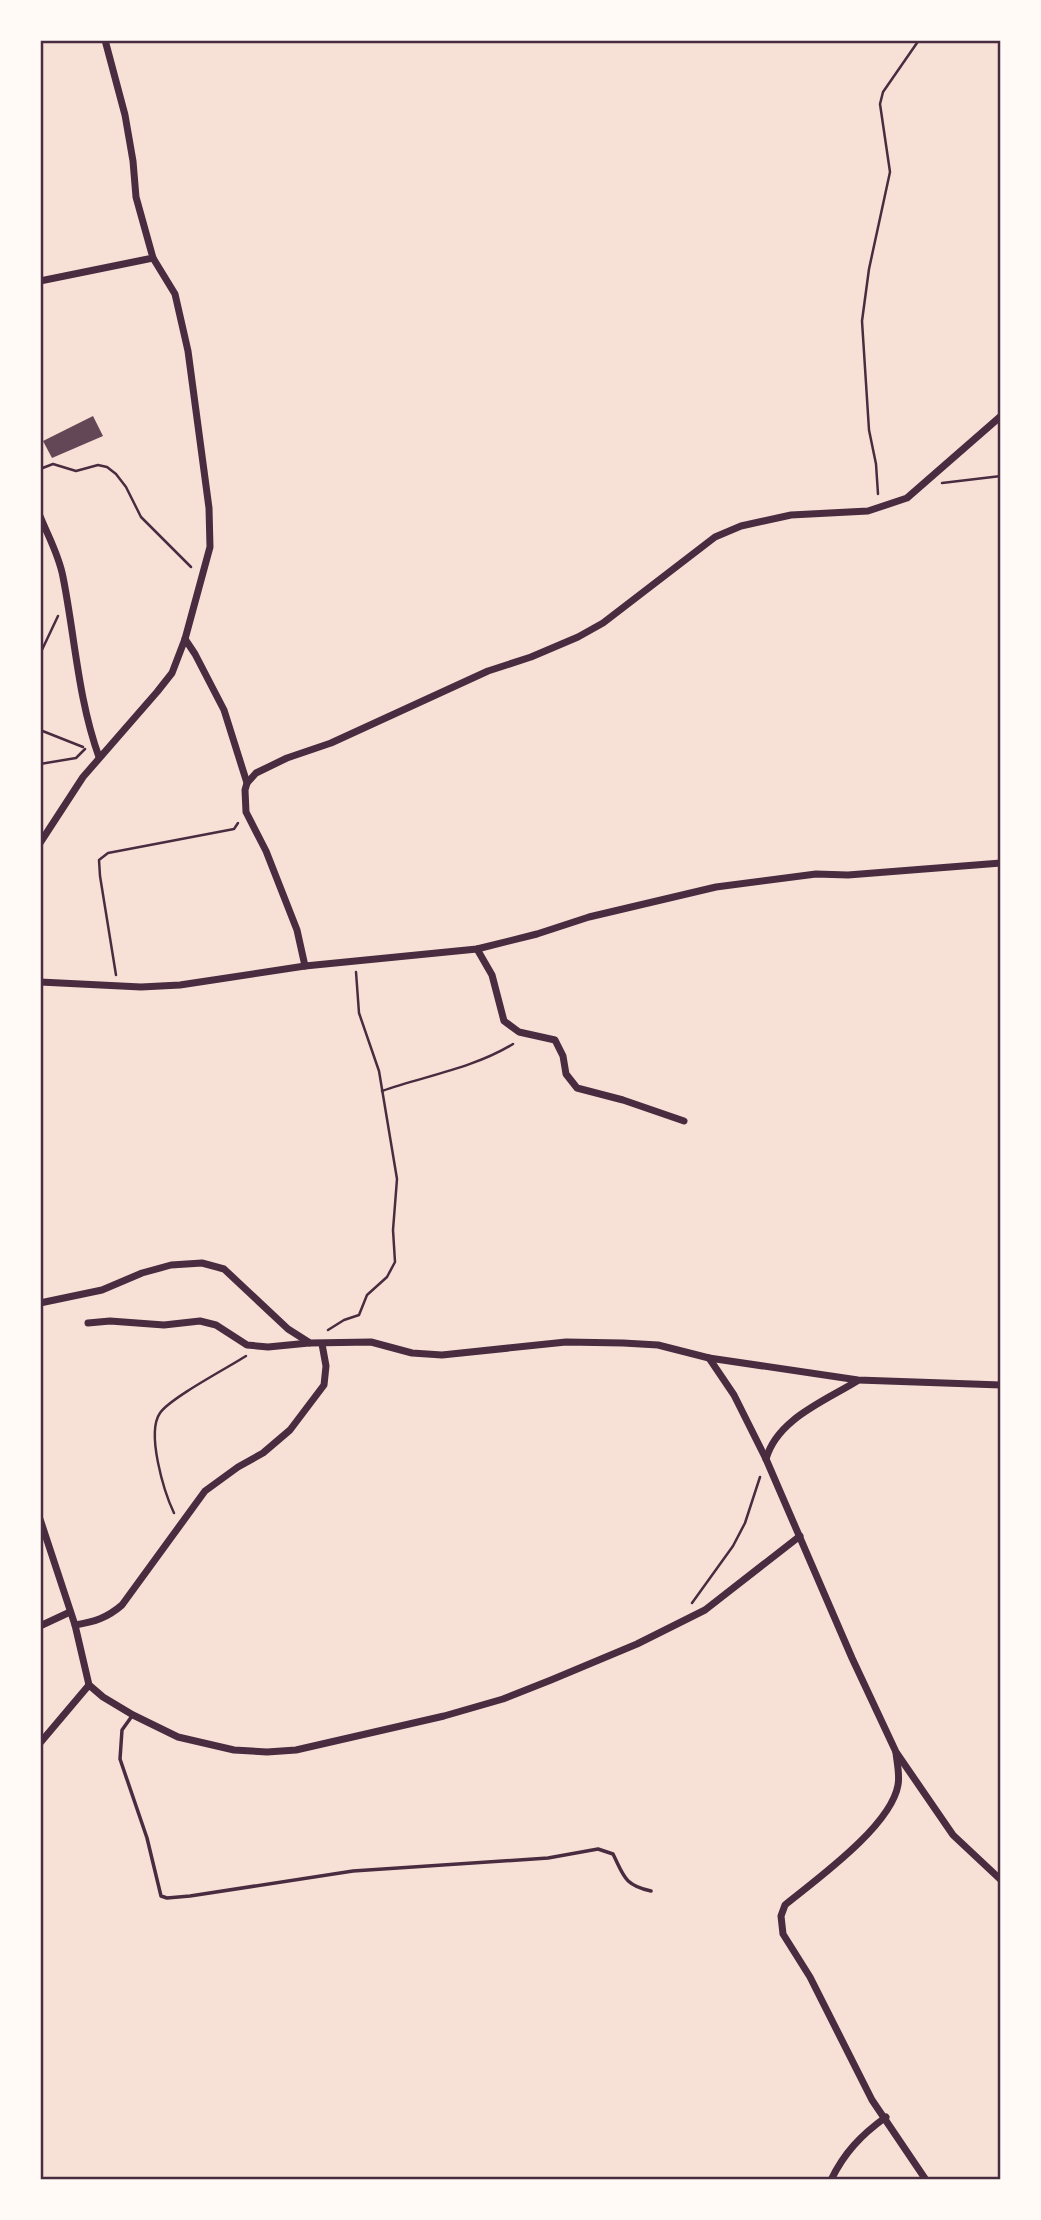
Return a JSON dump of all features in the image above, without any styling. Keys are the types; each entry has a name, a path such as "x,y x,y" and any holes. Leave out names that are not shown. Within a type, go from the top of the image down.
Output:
{"street":[{"path":"40,843 83,777 172,673 185,639 210,547 209,508 194,386 175,294 153,258 136,197 125,115 105,40"},
{"path":"40,281 153,258"},
{"path":"247,783 256,773 275,763 331,743 488,671 578,637 603,623 715,537 741,526 791,515 868,511 906,498 1001,416"},
{"path":"40,516 60,564 86,711 99,757"},
{"path":"185,639 224,710 247,783 246,812 266,851 297,930 305,966"},
{"path":"40,982 118,987 180,985 305,966 477,949 537,934 589,916 716,887 816,874 848,875 1001,863"},
{"path":"477,949 492,975 504,1021 510,1027 555,1040 563,1056 566,1074 577,1088 684,1121"},
{"path":"40,1303 102,1290 142,1273 171,1265 202,1264 224,1269 288,1328 310,1343"},
{"path":"88,1323 110,1321 164,1325 200,1321 216,1325 247,1345 268,1347 371,1342 412,1353 442,1355 566,1342 658,1345 709,1358 858,1380 1001,1385"},
{"path":"75,1625 94,1622 110,1615 122,1605 205,1490 263,1452 290,1430 324,1385 326,1366 322,1344"},
{"path":"709,1358 734,1395 766,1459 896,1752 953,1835 1001,1880"},
{"path":"766,1459 769,1449 786,1427 805,1411 858,1380"},
{"path":"40,1519 75,1625 89,1685 133,1715 178,1737 234,1750 267,1752 296,1750 444,1716 503,1699 637,1644 705,1610 800,1536"},
{"path":"40,1626 70,1612"},
{"path":"40,1742 89,1685"},
{"path":"896,1752 899,1783 887,1812 818,1880 785,1905 780,1916 783,1934 810,1977 872,2100 926,2180"},
{"path":"831,2180 841,2159 864,2133 886,2117"}],"lane":[{"path":"133,1715 122,1730 120,1759 147,1838 161,1896 190,1896 353,1871 548,1858 598,1849 612,1854 623,1877 630,1884 651,1891"}],"path":[{"path":"879,508 876,464 869,430 862,321 869,269 890,172 880,104 883,92 919,40"},
{"path":"40,469 52,464 76,471 98,465 107,467 126,487 141,517 178,552 201,581"},
{"path":"921,483 940,484 1001,476"},
{"path":"40,654 66,603"},
{"path":"40,730 86,748 76,758 40,764"},
{"path":"118,987 100,876 100,860 108,853 234,829 246,812"},
{"path":"310,1343 344,1320 359,1315 367,1295 387,1277 395,1262 393,1230 397,1179 382,1091 372,1048 359,1013 355,983 356,962"},
{"path":"382,1091 496,1053 529,1034"},
{"path":"180,1525 169,1503 157,1456 156,1421 159,1413 246,1356"},
{"path":"690,1605 720,1566 745,1523 766,1459"}],"building":[{"path":"93,416 103,436 52,458 43,441"}]}
